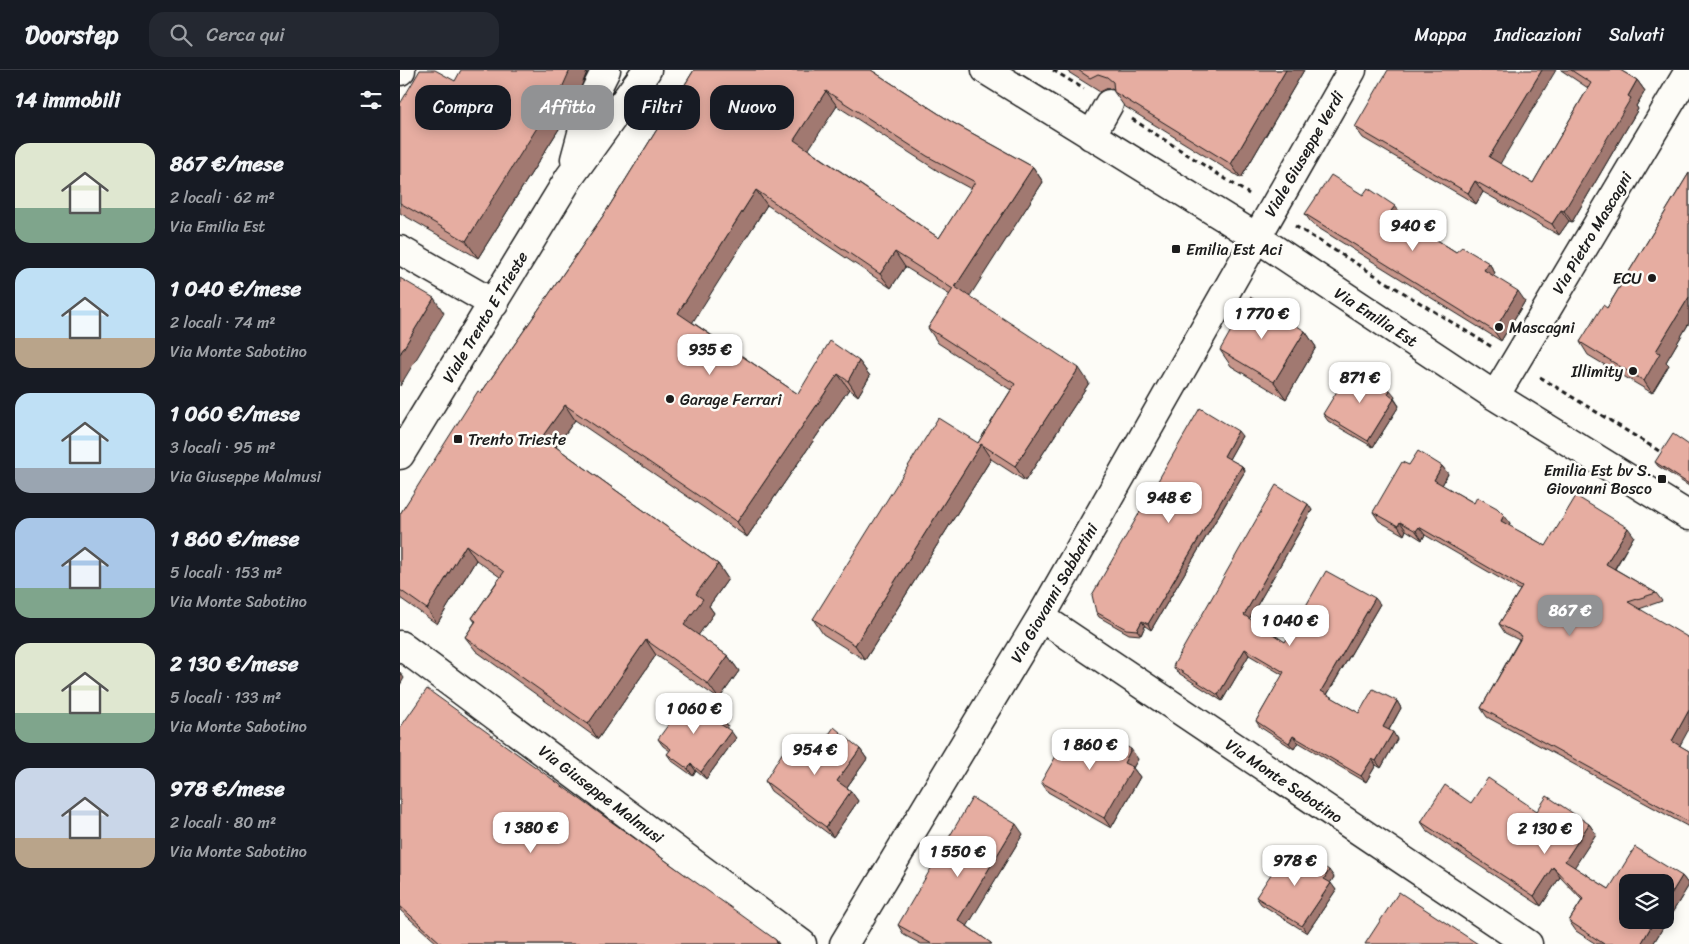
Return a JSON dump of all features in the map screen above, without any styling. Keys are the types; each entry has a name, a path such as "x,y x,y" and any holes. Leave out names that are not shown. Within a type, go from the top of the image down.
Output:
{"street":[{"name":"Viale Trento E Trieste","path":"569,178 592,100 606,70"},
{"name":"Viale Trento E Trieste","path":"400,455 494,304 569,178 647,70"},
{"name":"Via Emilia Est","path":"986,70 1256,237 1495,396 1689,516"},
{"name":"Viale Giuseppe Verdi","path":"1256,237 1352,70"},
{"name":"Via Pietro Mascagni","path":"1495,396 1689,71"},
{"path":"1091,136 1109,104"},
{"name":"Via Giovanni Sabbatini","path":"844,944 1041,617 1256,237"},
{"path":"400,250 494,304"},
{"name":"Via Monte Sabotino","path":"1041,617 1528,944"},
{"name":"Via Giuseppe Malmusi","path":"400,645 802,944"}],"path":[{"path":"1053,70 1273,209 1300,229 1673,459"}],"building":[{"path":"420,70 435,70 455,81 461,70 570,70 563,85 521,85 521,130 536,130 466,241 400,203 400,104"},
{"path":"694,70 871,70 950,121 1033,167 955,287 1079,368 1015,466 981,444 855,645 813,619 938,418 978,443 1015,384 928,328 953,289 895,252 880,274 756,190 678,313 798,394 830,341 859,361 848,381 838,374 737,522 565,405 542,437 718,564 696,594 703,599 684,625 728,656 708,684 646,640 588,724 465,637 476,621 472,618 504,572 466,545 427,609 400,590 400,514 478,391 481,393 605,213 657,130 700,130 700,85 685,85","holes":["826,91 927,156 975,182 939,238 794,140"]},
{"path":"1078,70 1286,70 1231,164 1114,92 1113,82 1107,77 1098,74 1090,78"},
{"path":"1388,70 1542,70 1489,157 1533,183 1591,83 1571,70 1620,70 1637,80 1628,96 1631,98 1564,211 1561,210 1552,224 1475,181 1468,193 1355,127"},
{"path":"1689,173 1689,297 1656,351 1660,353 1644,381 1580,342 1603,305 1607,308"},
{"path":"1331,175 1363,195 1368,188 1395,206 1391,211 1456,252 1462,247 1489,263 1484,270 1518,291 1494,331 1305,214"},
{"path":"400,278 434,298 400,354"},
{"path":"1250,297 1305,331 1274,382 1220,350"},
{"path":"1353,365 1390,390 1388,394 1394,399 1368,441 1323,414"},
{"path":"1200,408 1238,431 1224,456 1242,466 1148,624 1142,621 1137,630 1126,629 1096,612 1092,595"},
{"path":"1673,434 1689,445 1689,484 1655,462"},
{"path":"1418,451 1442,466 1434,480 1474,503 1477,497 1497,508 1504,515 1501,521 1546,546 1576,496 1628,528 1606,564 1656,593 1628,602 1689,638 1689,710 1672,741 1689,751 1689,822 1481,708 1522,636 1499,624 1522,587 1419,527 1416,531 1400,522 1398,526 1373,512 1402,462 1409,465"},
{"path":"1276,485 1308,504 1244,615 1285,642 1326,571 1375,598 1321,691 1359,713 1373,689 1397,701 1383,727 1393,732 1376,761 1372,759 1361,776 1293,736 1289,743 1256,721 1284,672 1245,649 1218,695 1173,666"},
{"path":"427,689 776,940 777,944 442,944 400,906 400,728"},
{"path":"690,695 723,719 720,724 731,731 701,772 691,764 688,769 667,754 671,749 658,739"},
{"path":"834,727 860,749 837,781 851,791 826,827 765,781 789,742 812,759"},
{"path":"1085,730 1089,732 1090,730 1102,736 1103,734 1131,749 1124,763 1133,767 1104,818 1041,782 1070,732 1080,738"},
{"path":"1488,778 1537,811 1547,796 1589,824 1565,861 1609,889 1635,847 1682,876 1674,889 1674,874 1619,874 1619,929 1650,929 1641,944 1604,944 1569,921 1583,899 1553,867 1534,896 1421,822 1445,785 1471,803"},
{"path":"972,798 1016,824 958,920 991,944 932,944 898,925"},
{"path":"1297,850 1329,870 1324,879 1331,883 1302,926 1256,897 1285,853 1292,858"},
{"path":"1399,892 1478,944 1365,944"}],"place":[{"name":"Emilia Est Aci","path":"1176,249"},
{"name":"ECU","path":"1652,278"},
{"name":"Mascagni","path":"1499,327"},
{"name":"Illimity","path":"1633,371"},
{"name":"Garage Ferrari","path":"670,399"},
{"name":"Trento Trieste","path":"458,439"},
{"name":"Emilia Est bv S. Giovanni Bosco","path":"1662,479"}]}
